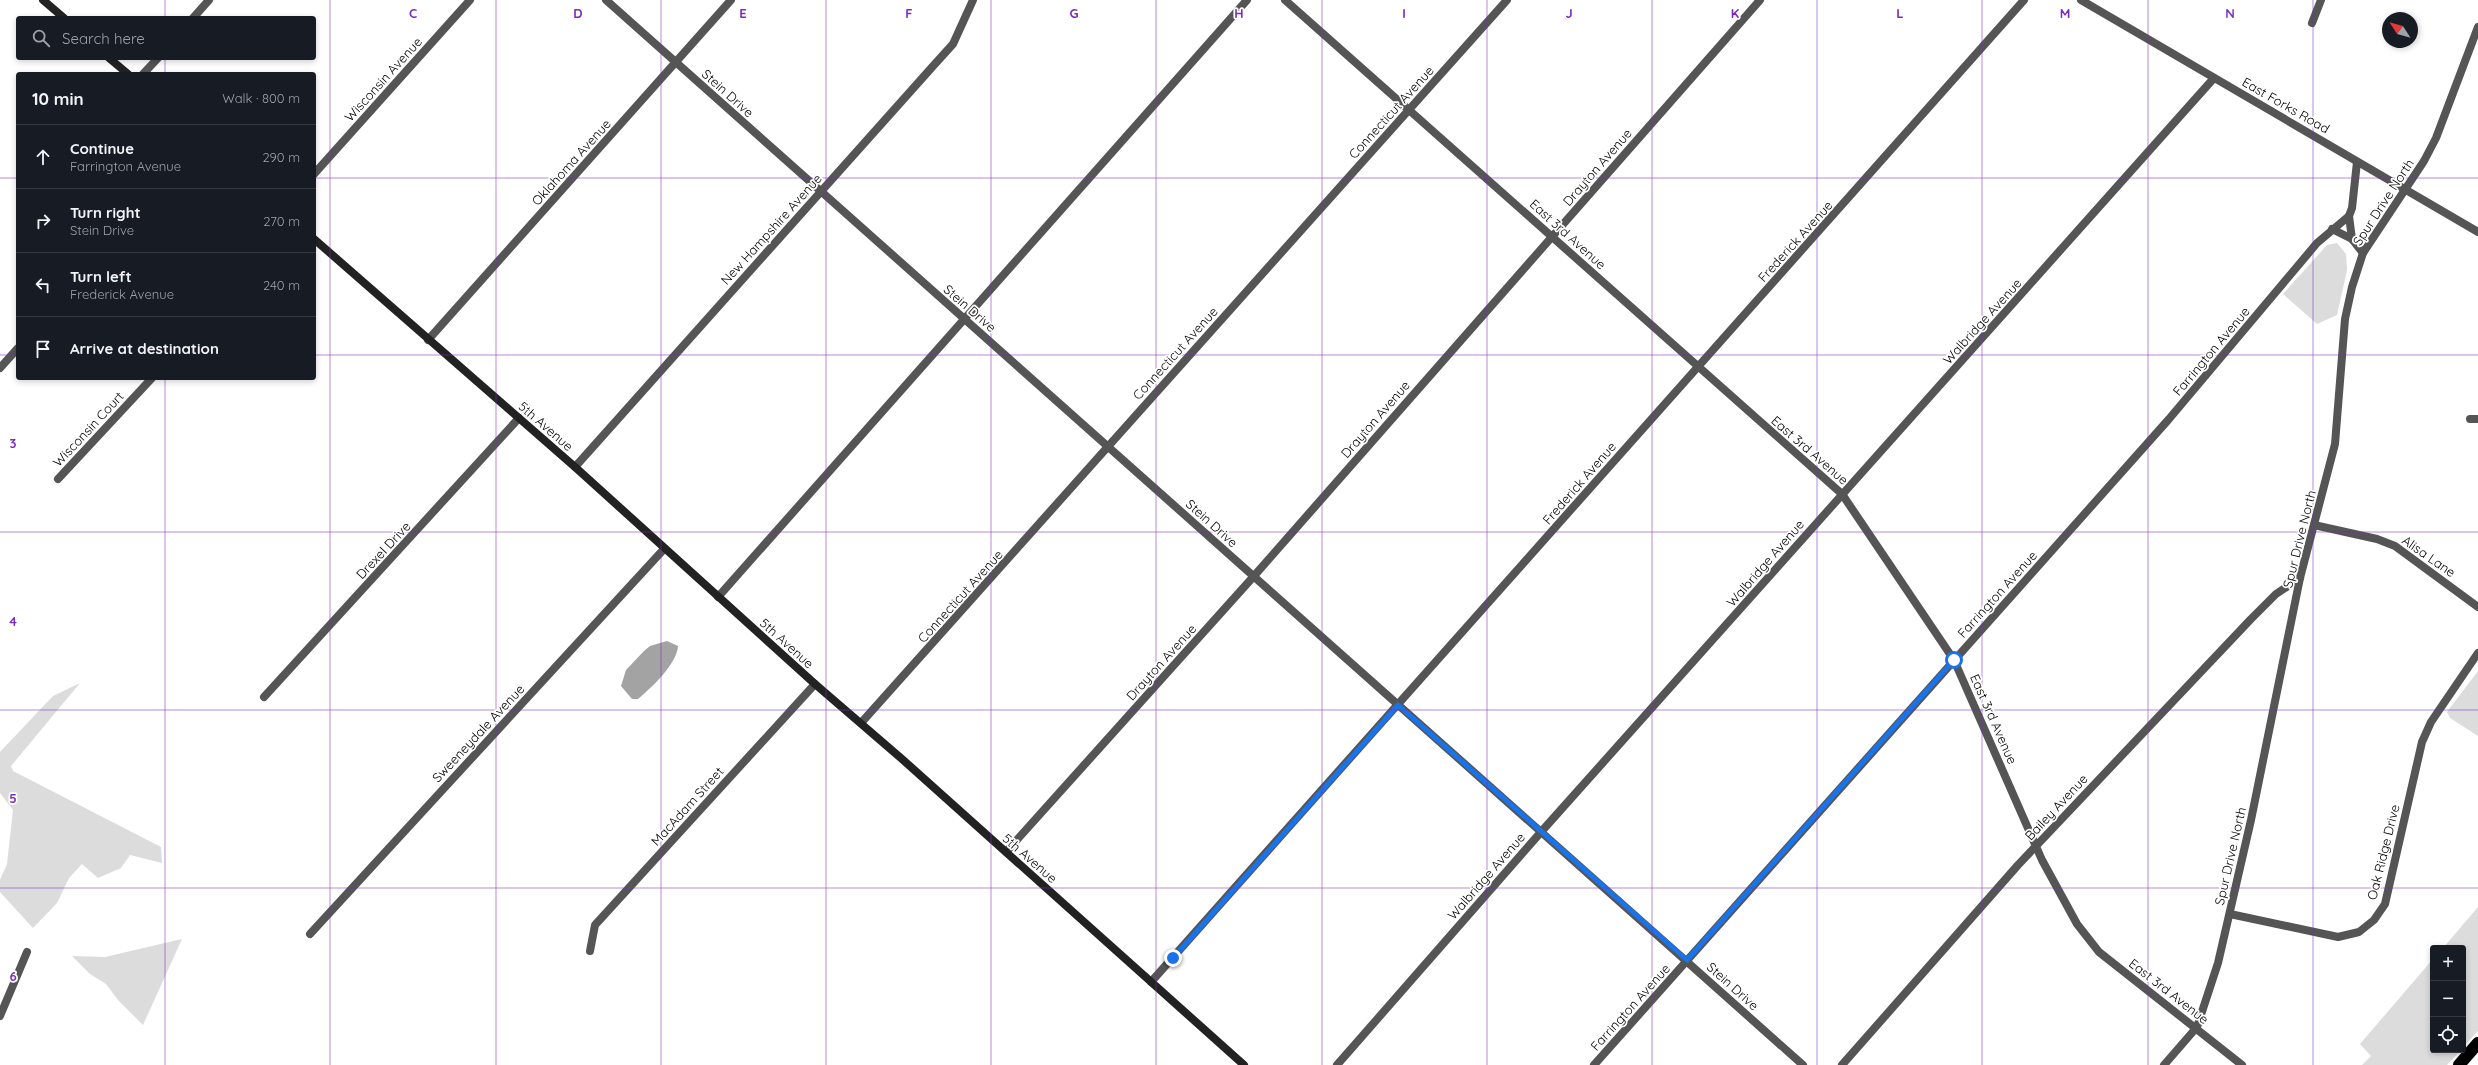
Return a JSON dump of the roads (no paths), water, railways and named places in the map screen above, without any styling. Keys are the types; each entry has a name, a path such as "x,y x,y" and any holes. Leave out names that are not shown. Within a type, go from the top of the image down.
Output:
{"highway":[{"path":"2459,1065 2478,1043"}],"main road":[{"path":"43,0 62,16"},
{"path":"112,60 126,72"},
{"name":"5th Avenue","path":"316,241 575,467 815,684 861,723 1244,1065"}],"street":[{"path":"195,16 209,0"},
{"name":"Wisconsin Avenue","path":"316,172 470,0"},
{"name":"Stein Drive","path":"606,0 1541,832 1687,960 1803,1065"},
{"name":"Oklahoma Avenue","path":"428,340 731,0"},
{"name":"New Hampshire Avenue","path":"575,467 953,44 973,0"},
{"path":"718,597 1247,0"},
{"name":"East 3rd Avenue","path":"1285,0 1552,235 1842,494 1954,660 2036,845 2077,924 2099,952 2197,1027 2242,1065"},
{"name":"Connecticut Avenue","path":"861,723 1507,0"},
{"name":"Drayton Avenue","path":"1006,852 1254,576 1760,0"},
{"name":"Frederick Avenue","path":"1151,982 2024,0"},
{"name":"East Forks Road","path":"2081,0 2349,155 2357,162 2478,232"},
{"path":"2312,23 2321,0"},
{"name":"Spur Drive North","path":"2164,1065 2197,1027 2218,963 2230,914 2300,578 2336,444 2345,320 2363,253 2404,188 2424,161 2436,138 2478,27"},
{"path":"145,72 156,60"},
{"name":"Walbridge Avenue","path":"1337,1065 1541,832 2214,78"},
{"path":"2352,239 2349,216 2352,208 2357,162"},
{"name":"Farrington Avenue","path":"1594,1065 2169,419 2332,229 2349,216"},
{"path":"2332,229 2352,239 2363,253"},
{"path":"0,368 16,350"},
{"name":"Wisconsin Court","path":"58,479 150,380"},
{"name":"Drexel Drive","path":"264,697 519,418"},
{"name":"Alisa Lane","path":"2314,525 2377,539 2395,546 2478,607"},
{"name":"Sweeneydale Avenue","path":"310,934 664,549"},
{"name":"Bailey Avenue","path":"1842,1065 2036,845 2250,619 2276,594 2300,578"},
{"name":"Oak Ridge Drive","path":"2230,914 2338,937 2359,932 2374,920 2385,904 2422,742 2431,722 2478,653"},
{"name":"MacAdam Street","path":"590,951 595,925 815,684"},
{"path":"0,1016 27,952"}]}
